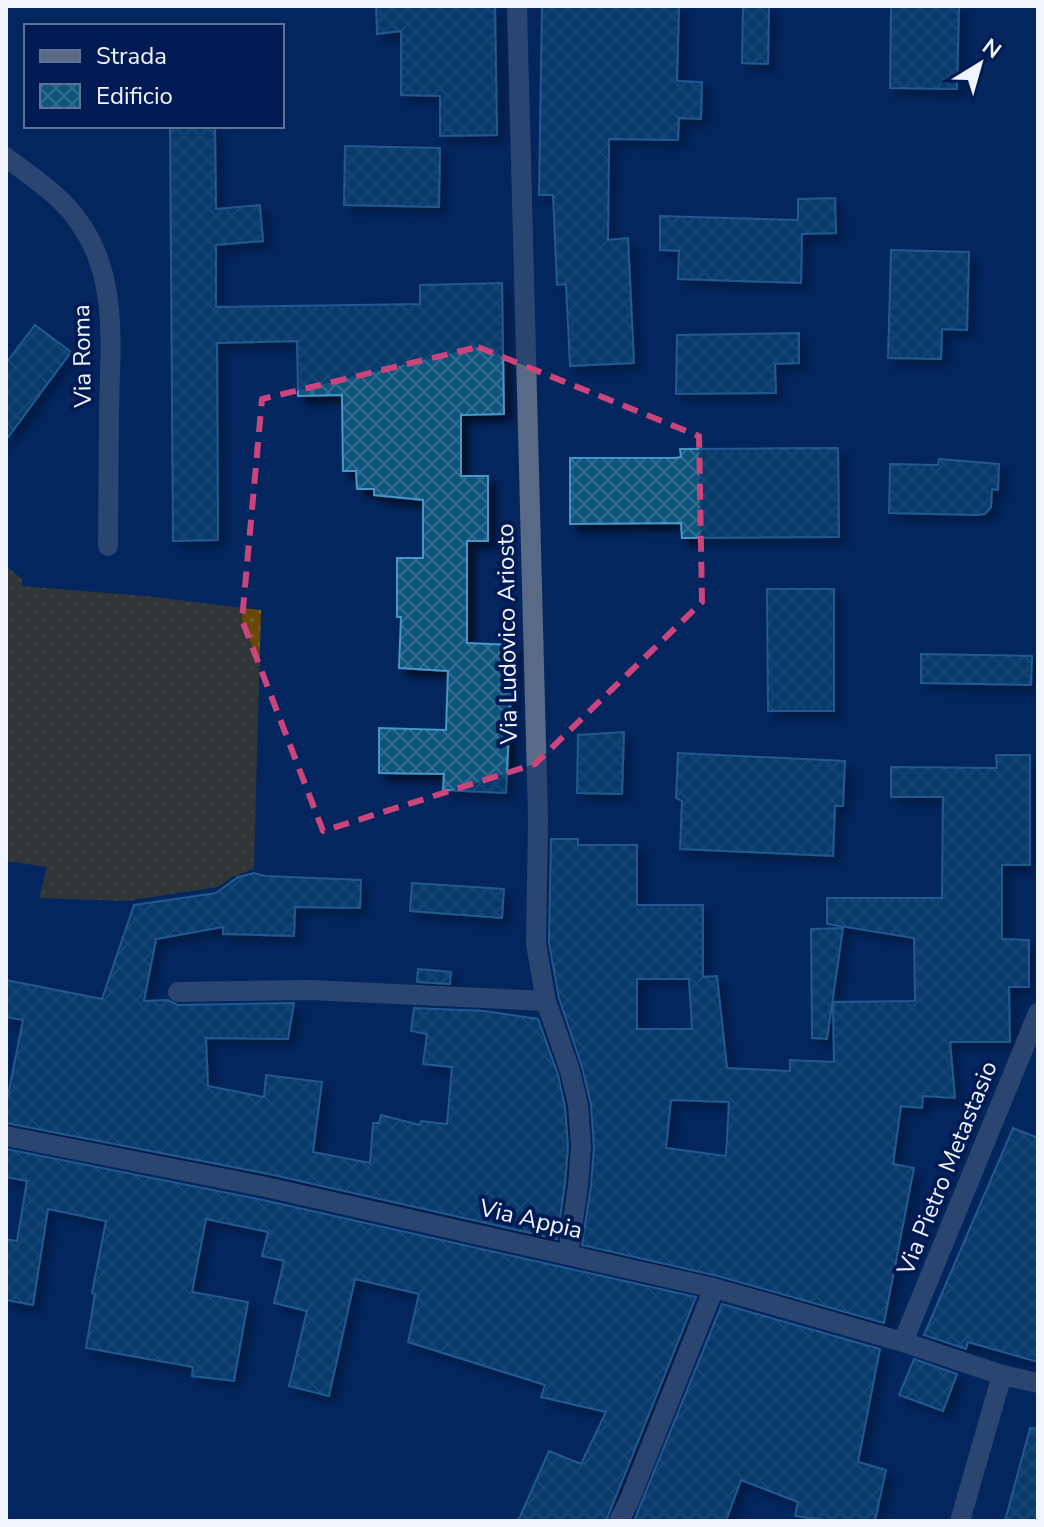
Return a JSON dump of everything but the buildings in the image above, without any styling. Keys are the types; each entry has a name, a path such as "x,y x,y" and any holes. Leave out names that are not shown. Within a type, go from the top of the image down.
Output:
{"street":[{"name":"Via Ludovico Ariosto","path":"517,6 538,819 536,944 546,1001 578,1105 581,1146 568,1254"},
{"name":"Via Roma","path":"6,157 52,192 79,221 98,254 106,283 111,321 108,546"},
{"path":"178,992 310,990 546,1001"},
{"name":"Via Pietro Metastasio","path":"903,1342 1038,1013"},
{"name":"Via Appia","path":"6,1136 266,1187 714,1288 903,1342 1002,1375 1038,1383"},
{"path":"619,1521 714,1288"},
{"path":"960,1521 1002,1375"}],"highlighted area":[{"path":"478,347 699,436 702,602 535,764 323,831 242,620 262,399"}],"shaded area":[{"path":"6,566 22,579 22,586 261,610 254,869 232,877 218,887 127,901 39,898 47,867 6,861"}]}
